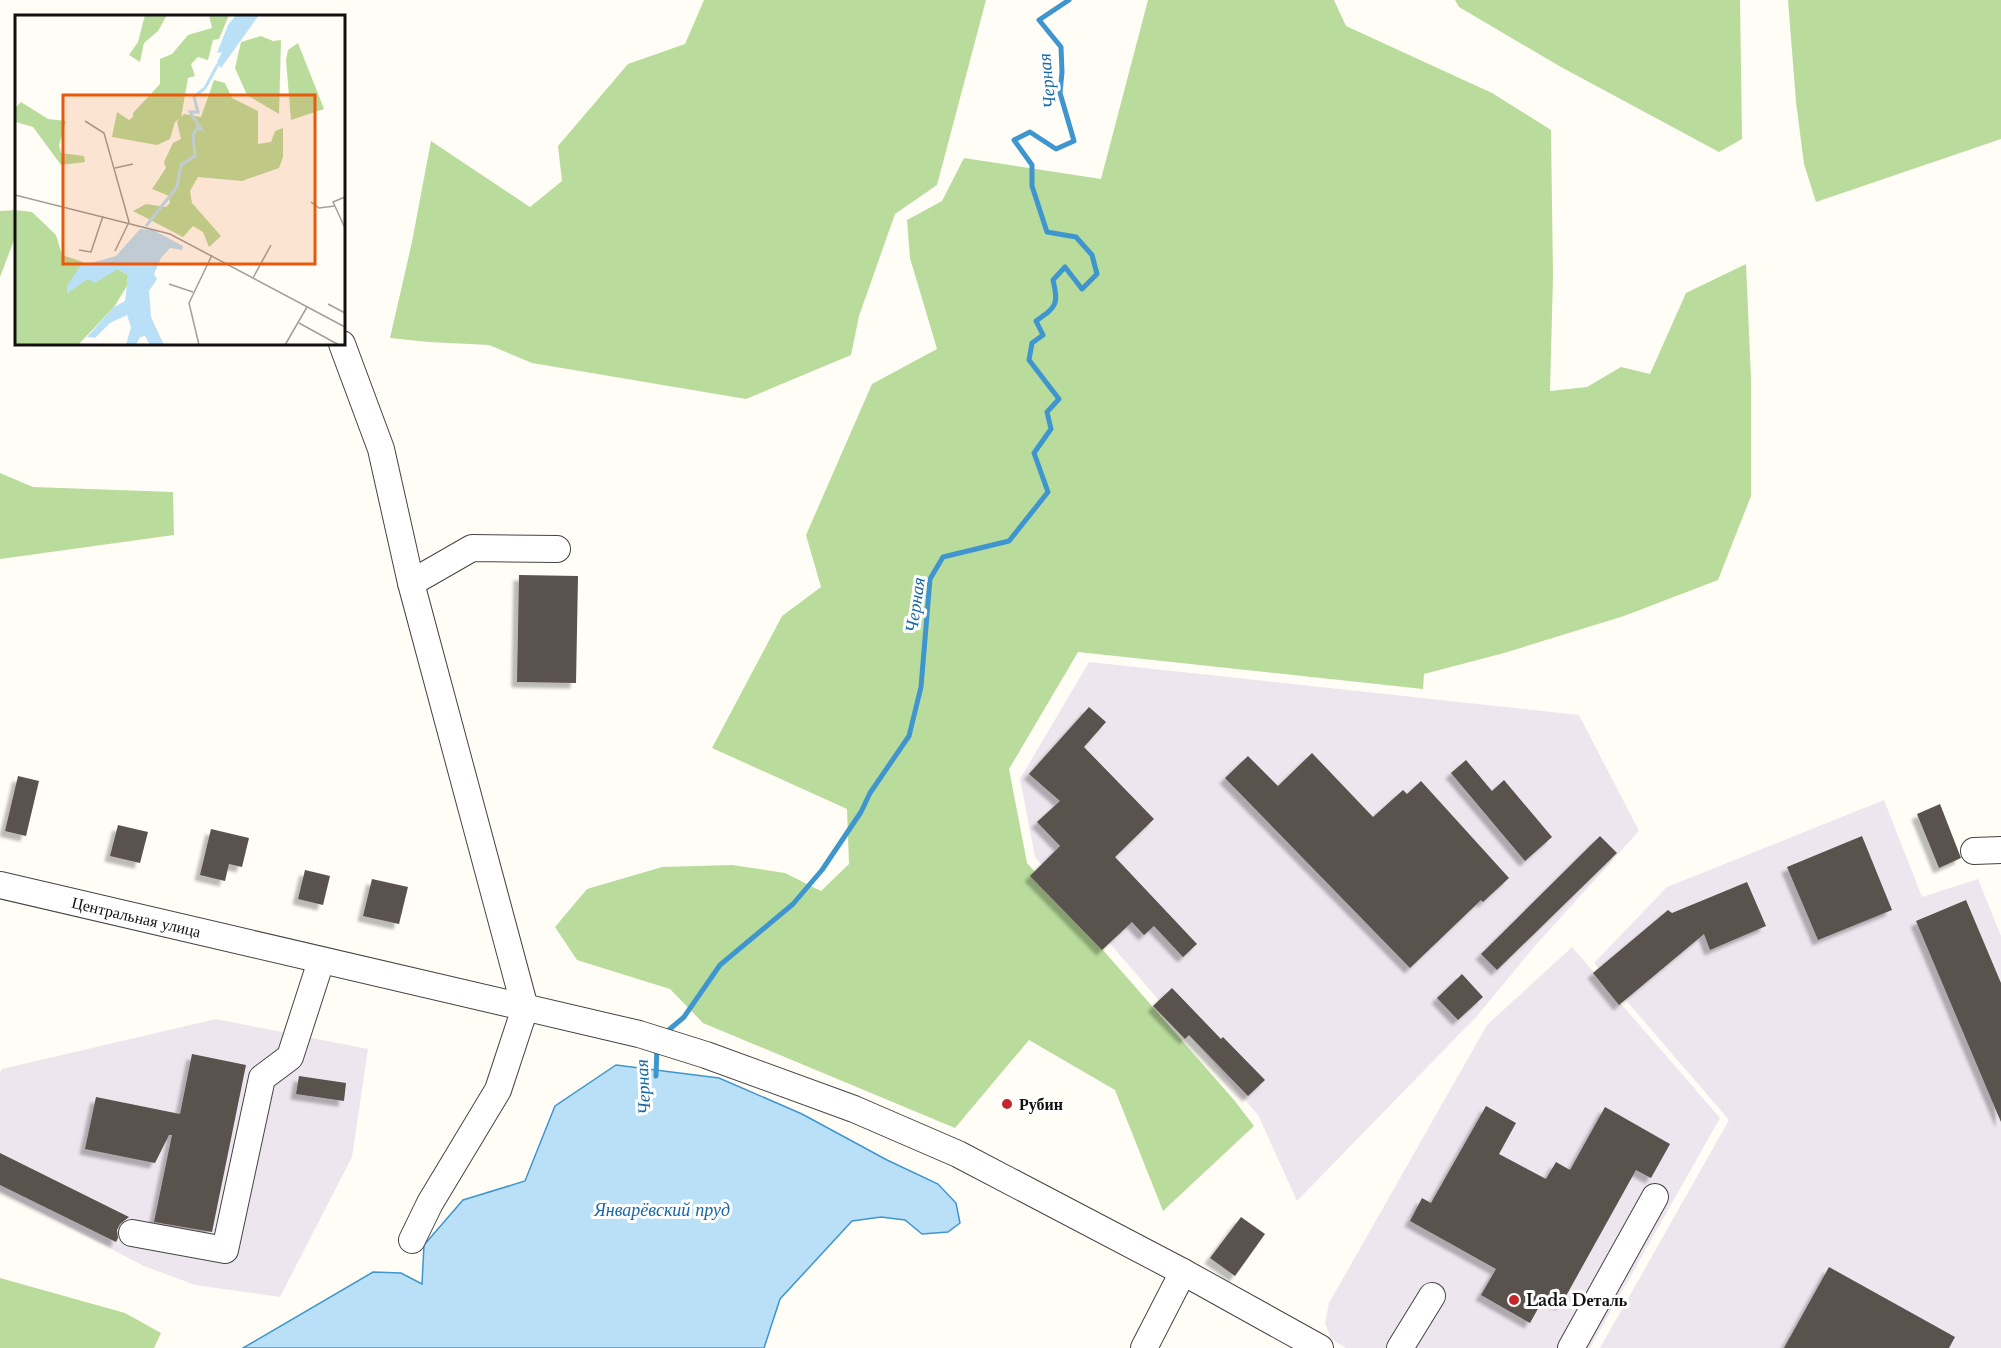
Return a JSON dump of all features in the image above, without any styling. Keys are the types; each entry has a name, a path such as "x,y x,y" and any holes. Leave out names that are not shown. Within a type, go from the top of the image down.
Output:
{"street":[{"path":"342,345 381,449 411,583 525,1008 498,1090 430,1203 412,1240"},
{"path":"411,583 472,548 557,549"},
{"path":"1974,851 2001,850"},
{"name":"Центральная улица","path":"0,885 639,1034 706,1054 854,1109 958,1154 1183,1272 1320,1348"},
{"path":"132,1233 225,1250 262,1078 290,1057 321,961"},
{"path":"1571,1348 1655,1197"},
{"path":"1144,1348 1183,1272"},
{"path":"1400,1348 1432,1296"}],"shaded area":[{"path":"1089,662 1579,715 1639,831 1534,947 1477,1016 1297,1201 1258,1115 1035,857 1020,779"},
{"path":"1884,800 1922,897 1978,879 2001,936 2001,1348 1600,1348 1729,1120 1594,963 1667,887"},
{"path":"1572,947 1720,1118 1590,1348 1346,1348 1331,1339 1325,1323 1329,1303 1487,1025"},
{"path":"216,1019 368,1049 352,1157 280,1297 195,1285 144,1266 0,1191 0,1073 2,1069"}],"green space":[{"path":"704,0 986,0 937,185 895,214 859,316 851,355 746,399 532,363 489,345 390,338 412,242 431,141 530,207 562,181 558,146 628,64 685,44"},
{"path":"1148,0 1334,0 1346,26 1492,93 1551,130 1553,276 1550,391 1587,387 1621,367 1650,374 1686,293 1746,264 1751,379 1751,496 1718,580 1624,616 1504,653 1424,674 1423,689 1078,652 1009,769 1027,863 1234,1100 1254,1126 1163,1211 1115,1090 1029,1040 955,1128 703,1023 670,989 577,960 555,927 587,889 662,867 732,865 785,873 821,891 849,864 847,809 712,748 782,616 821,587 806,535 872,384 937,349 910,258 907,220 942,201 964,158 1101,179"},
{"path":"1455,0 1740,0 1742,139 1719,152 1561,67 1459,7"},
{"path":"1788,0 2001,0 2001,139 1816,202 1804,164 1796,102"},
{"path":"15,210 15,238 0,277 0,211"},
{"path":"0,473 33,487 173,492 174,535 0,559"},
{"path":"0,1278 125,1313 161,1333 154,1348 0,1348"}],"water":[{"name":"Январёвский пруд","path":"616,1065 719,1078 802,1114 887,1160 938,1184 956,1203 960,1223 948,1232 922,1234 905,1220 881,1217 852,1221 780,1299 764,1348 243,1348 373,1272 401,1273 422,1284 424,1245 463,1200 525,1181 555,1106"}],"building":[{"path":"519,575 578,576 576,683 517,682"},
{"path":"1089,707 1106,722 1084,747 1154,819 1115,857 1197,944 1183,957 1154,926 1144,935 1132,922 1102,950 1030,876 1060,846 1037,822 1060,801 1029,774"},
{"path":"1312,753 1373,817 1403,790 1407,794 1421,781 1509,878 1483,902 1481,900 1410,968 1225,778 1248,756 1278,786"},
{"path":"1466,760 1492,791 1504,780 1552,837 1525,861 1451,773"},
{"path":"18,776 39,781 26,836 5,831"},
{"path":"1940,804 1961,858 1939,868 1917,814"},
{"path":"118,825 148,832 140,863 110,856"},
{"path":"211,829 249,838 242,867 229,864 225,881 200,875"},
{"path":"1600,836 1617,853 1497,970 1481,954"},
{"path":"1862,836 1892,910 1818,940 1787,867"},
{"path":"305,870 330,876 323,905 298,899"},
{"path":"372,879 408,887 399,924 363,916"},
{"path":"1747,882 1766,926 1710,950 1704,934 1619,1005 1593,973 1668,910 1672,913"},
{"path":"1966,900 2001,983 2001,1122 1916,921"},
{"path":"1462,974 1483,997 1458,1020 1437,998"},
{"path":"1172,988 1265,1080 1248,1096 1189,1035 1185,1039 1153,1006"},
{"path":"192,1054 246,1065 212,1232 154,1222 172,1135 169,1135 155,1163 85,1149 96,1097 180,1114"},
{"path":"299,1076 346,1083 344,1101 296,1094"},
{"path":"1486,1106 1516,1123 1499,1154 1546,1179 1556,1162 1570,1170 1605,1107 1670,1144 1651,1178 1636,1170 1561,1305 1545,1296 1530,1323 1481,1295 1496,1269 1410,1221 1422,1198 1431,1203"},
{"path":"0,1153 129,1217 120,1224 116,1242 0,1185"},
{"path":"1241,1217 1265,1234 1235,1276 1210,1258"},
{"path":"1829,1267 1955,1337 1949,1348 1784,1348"}],"waterway":[{"name":"Черная","path":"664,1034 684,1017 720,965 793,904 822,870 909,736 921,687 930,579 943,557 1009,541 1048,492 1034,453 1051,429 1047,412 1059,399 1029,360 1032,343 1043,335 1036,321 1054,305 1056,295 1053,280 1065,267 1082,289 1097,274 1092,255 1076,237 1047,232 1032,186 1032,165 1014,140 1030,132 1056,149 1074,141 1060,93 1061,47 1039,20 1069,0"},
{"name":"Черная","path":"656,1076 657,1046"}],"place":[{"name":"Рубин","path":"1007,1104"},
{"name":"Lada Dеталь","path":"1514,1300"}]}
